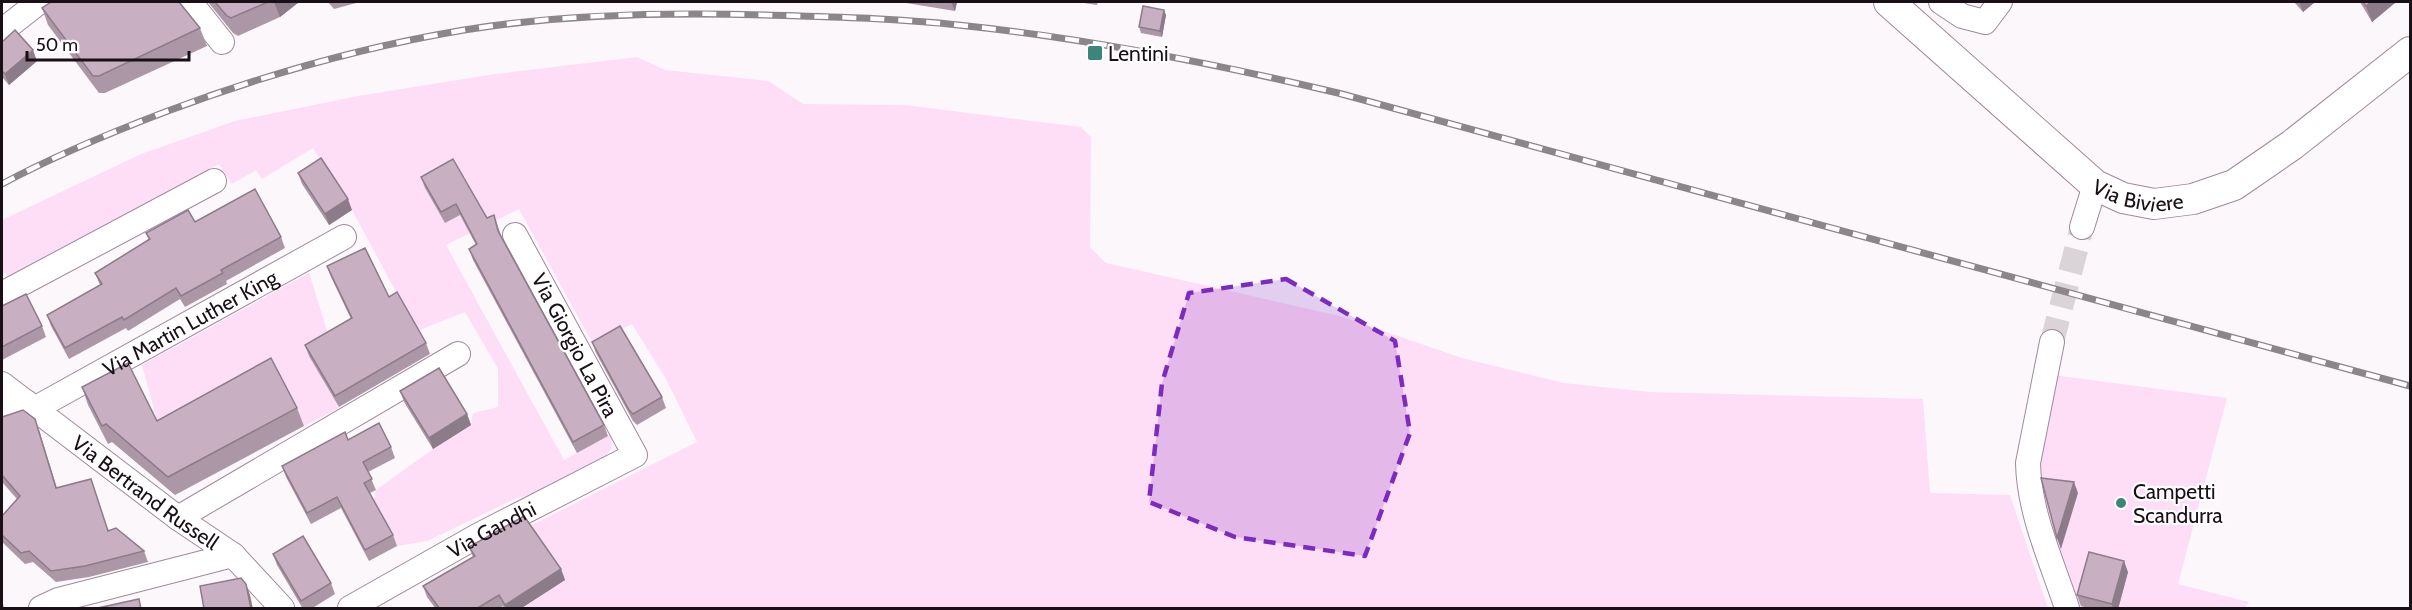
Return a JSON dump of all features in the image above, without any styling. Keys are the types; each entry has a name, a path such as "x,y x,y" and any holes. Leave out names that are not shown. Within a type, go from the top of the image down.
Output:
{"main road":[{"name":"Via Biviere","path":"1889,2 2095,184 2123,198 2154,204 2193,199 2234,185 2292,145 2410,52"}],"street":[{"path":"2,31 39,2"},
{"path":"190,2 222,42"},
{"path":"1941,2 1962,16 1985,22 2000,2"},
{"path":"2,294 214,181"},
{"path":"2082,227 2095,184"},
{"name":"Via Giorgio La Pira","path":"515,235 635,455"},
{"name":"Via Martin Luther King","path":"2,412 31,405 344,237"},
{"path":"2052,342 2028,463 2028,480 2034,508 2067,609"},
{"path":"178,518 458,354"},
{"name":"Via Bertrand Russell","path":"2,384 178,518 233,555 282,609"},
{"name":"Via Gandhi","path":"350,609 479,535 635,455"},
{"path":"41,609 58,600 233,555"}],"highlighted area":[{"path":"1286,279 1395,341 1410,433 1365,556 1235,537 1149,502 1162,383 1189,293"}],"shaded area":[{"path":"637,57 665,70 768,81 803,104 905,105 1081,127 1091,137 1090,247 1106,263 1340,316 1462,358 1564,383 1649,392 1923,399 1930,493 2010,495 2048,608 520,608 528,527 697,442 666,379 632,324 593,344 519,209 446,245 564,460 611,434 612,448 601,462 539,492 517,498 427,541 397,546 373,503 376,490 471,425 473,413 498,407 498,369 465,312 417,331 352,210 313,148 262,179 256,170 232,184 219,164 12,277 2,272 2,220 141,154 235,121 358,96 495,74"},
{"path":"309,273 331,343 310,356 339,408 304,426 272,367 160,431 142,365"},
{"name":"Campetti Scandurra","path":"2053,375 2227,398 2178,584 2249,602 2245,608 2079,608 2035,480"}],"building":[{"path":"51,2 179,2 200,28 99,76 93,76 42,8"},
{"path":"215,2 268,2 231,18"},
{"path":"1143,6 1164,10 1160,31 1139,27"},
{"path":"15,30 33,50 5,74 2,71 2,42"},
{"path":"321,158 348,199 325,214 298,173"},
{"path":"453,159 487,218 494,215 498,231 604,425 573,442 469,249 477,244 456,204 441,212 421,177"},
{"path":"255,189 281,237 221,270 223,273 181,296 176,288 124,320 122,317 65,348 47,315 102,284 95,273 150,239 146,233 188,210 195,222"},
{"path":"365,248 389,297 397,292 426,343 335,396 305,345 352,318 327,266"},
{"path":"26,294 42,326 2,347 2,306"},
{"path":"620,326 662,397 633,414 592,342"},
{"path":"271,358 297,408 168,477 106,424 102,426 82,387 128,363 157,421"},
{"path":"439,368 467,414 429,438 400,391"},
{"path":"23,410 35,419 56,488 91,479 108,531 116,528 144,551 85,566 51,571 29,551 21,553 2,535 2,516 20,496 2,475 2,417"},
{"path":"379,423 391,447 363,462 372,479 364,483 393,535 365,550 337,497 307,513 282,466 345,432 348,440"},
{"path":"2041,478 2074,482 2057,538"},
{"path":"524,516 561,569 505,605 499,595 476,609 440,609 423,586 475,556 469,547"},
{"path":"303,536 331,583 301,601 273,554"},
{"path":"2089,552 2124,561 2112,604 2077,595"},
{"path":"241,578 246,584 251,609 204,609 200,586"},
{"path":"139,599 141,609 93,609"}],"tunnel":[{"path":"2052,342 2082,227"}],"railway":[{"path":"2,184 103,137 238,86 350,54 464,30 539,20 652,14 814,16 934,23 1006,30 1101,44 1338,93 2410,386"}],"place":[{"name":"Lentini","path":"1095,53"},
{"name":"Campetti Scandurra","path":"2121,503"}]}
